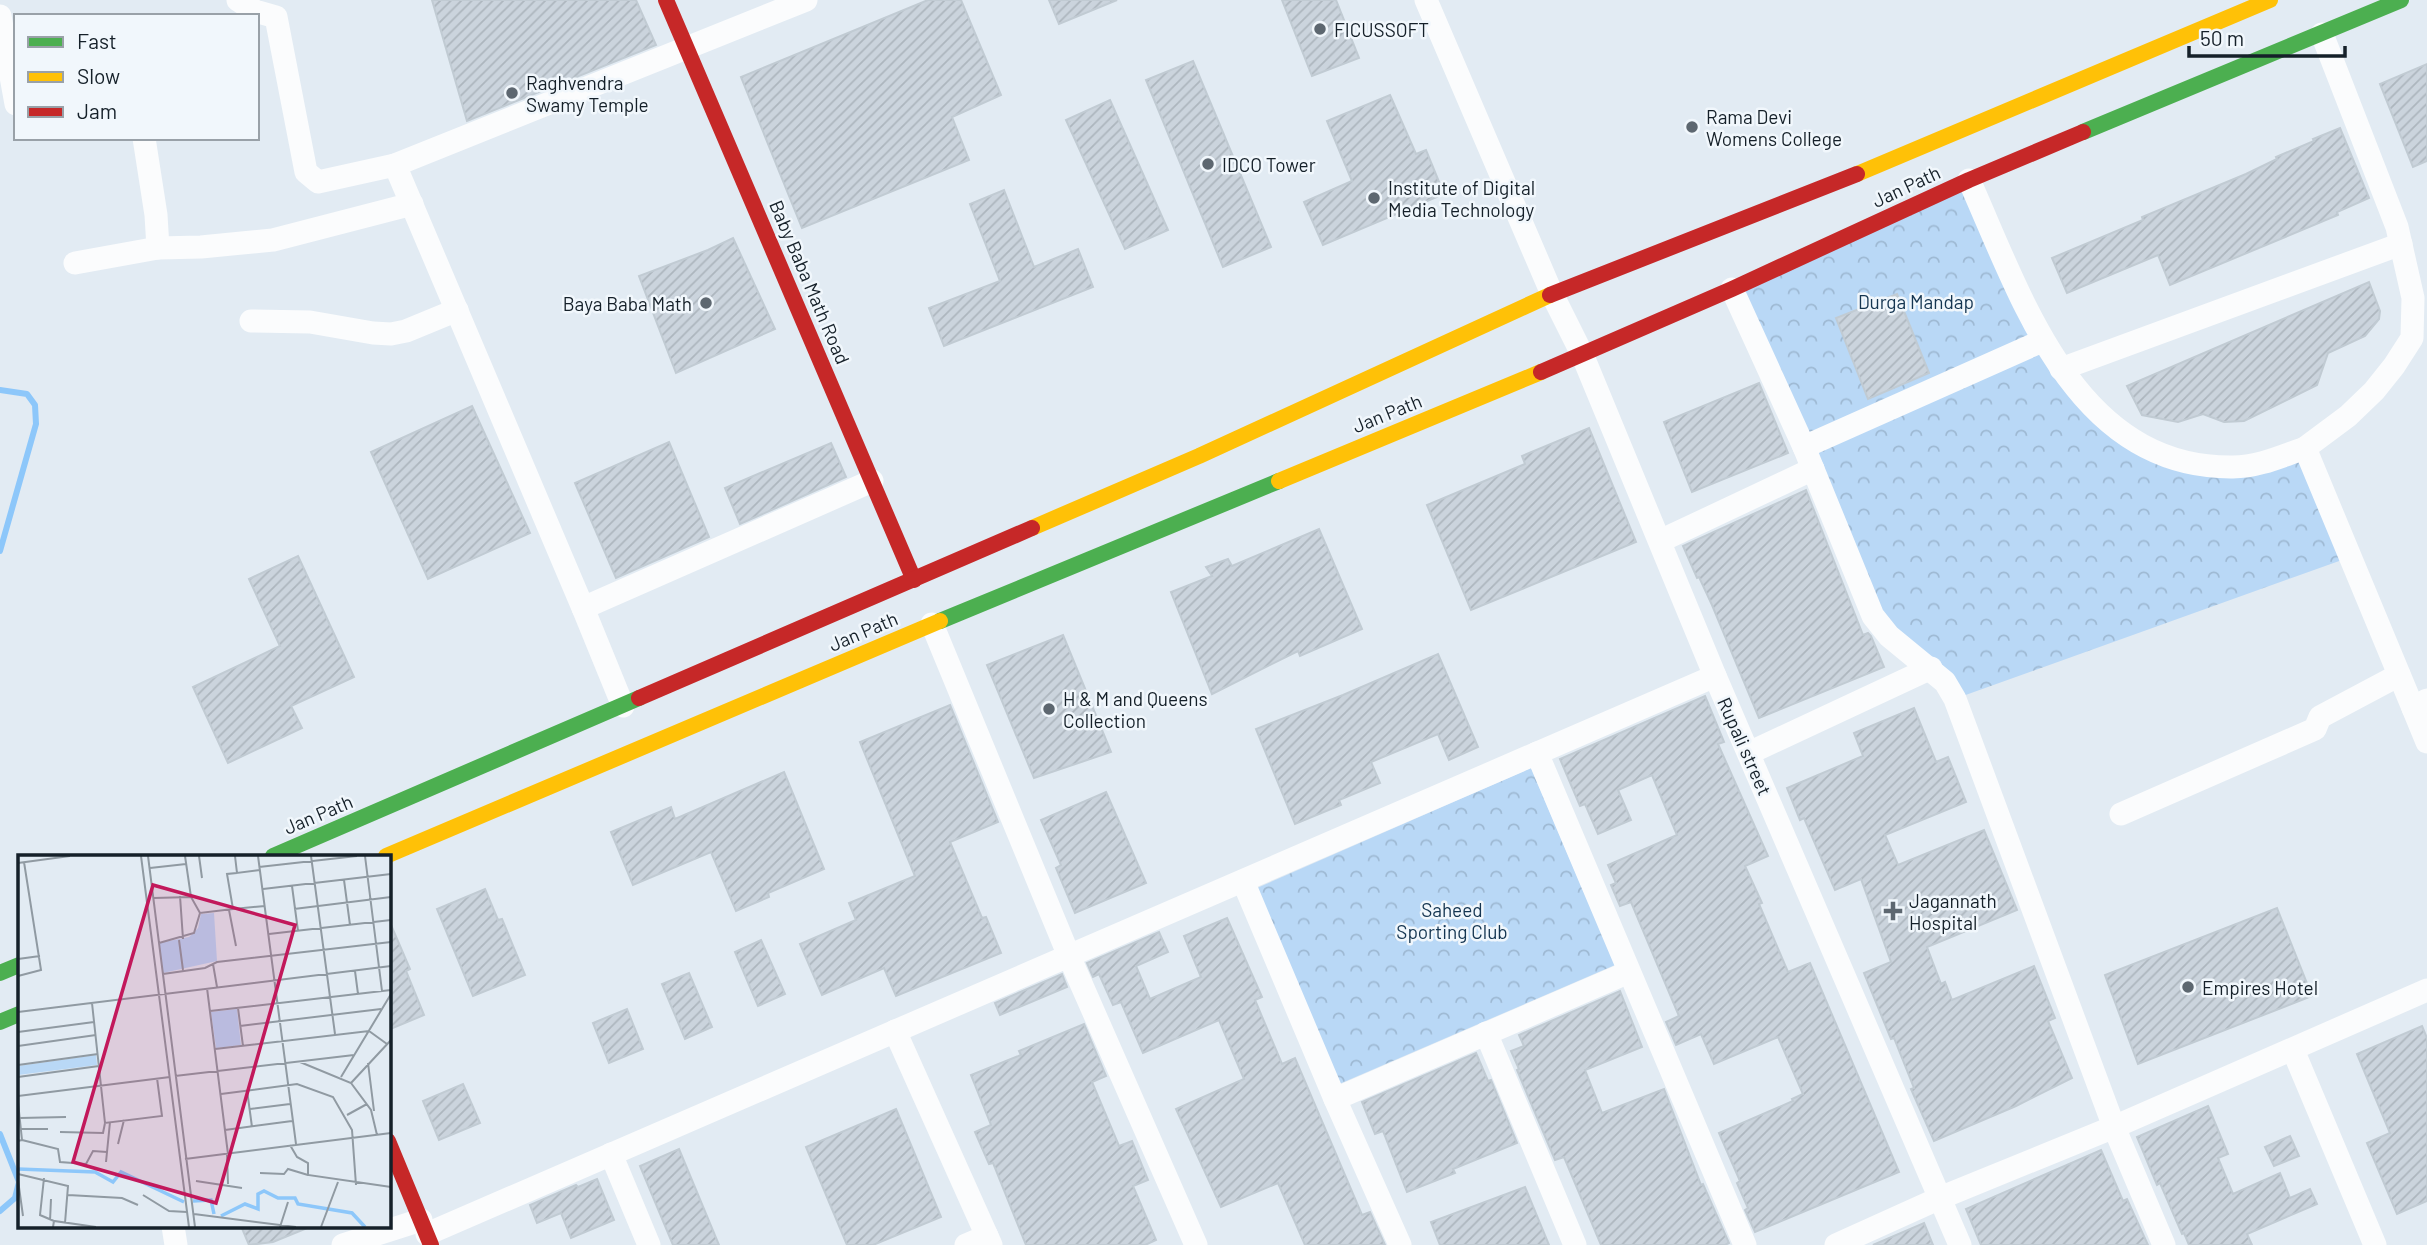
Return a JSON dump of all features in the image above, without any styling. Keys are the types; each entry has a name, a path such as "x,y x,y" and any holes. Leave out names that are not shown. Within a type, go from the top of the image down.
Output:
{"main road":[{"name":"Baby Baba Math Road","path":"666,0 914,580"},
{"name":"Jan Path","path":"275,855 1199,456 1552,294 1951,136 2270,0"},
{"name":"Jan Path","path":"388,855 932,624 1582,354 1732,289 1969,180 2401,0"},
{"path":"0,973 18,965"},
{"path":"0,1022 18,1014"},
{"path":"390,1146 426,1233"}],"street":[{"path":"238,0 255,11 276,17 306,172 318,182 395,165 806,0"},
{"name":"Rupali street","path":"1426,0 1552,294 1582,354 1715,676 1960,1245"},
{"path":"0,16 14,93"},
{"path":"1969,180 2042,341 2091,407 2133,442 2186,462 2234,467 2269,461 2305,448 2348,416 2374,391 2419,335 2397,227 2322,34"},
{"path":"144,140 156,215 158,248"},
{"path":"395,165 623,706"},
{"path":"75,263 158,248 273,240 412,204"},
{"path":"2061,369 2401,244"},
{"path":"1732,289 1804,447 1873,616 1889,636 1945,682 1955,699 2114,1127 2164,1245"},
{"path":"251,321 310,322 391,334 406,331 457,310"},
{"path":"1804,447 2042,341"},
{"path":"2305,448 2399,675 2420,704 2427,742"},
{"path":"1660,541 1813,469"},
{"path":"583,608 872,481"},
{"path":"932,624 1069,956 1196,1245"},
{"path":"1749,753 1931,668"},
{"path":"2122,814 2315,729 2320,717 2399,675"},
{"path":"343,1245 426,1233 1715,676"},
{"path":"1537,753 1745,1245"},
{"path":"1243,881 1400,1245"},
{"path":"1335,1098 1629,972"},
{"path":"1836,1245 2427,990"},
{"path":"895,1031 982,1242"},
{"path":"1486,1033 1575,1245"},
{"path":"2293,1050 2375,1245"},
{"path":"611,1154 649,1245"}],"green space":[{"name":"Durga Mandap","path":"1967,185 2038,339 1805,443 1736,290"},
{"path":"2041,344 2089,409 2184,464 2303,452 2342,560 1960,697 1879,615 1812,450"},
{"name":"Saheed Sporting Club","path":"1531,768 1615,965 1337,1085 1257,888"}],"building":[{"name":"Raghvendra Swamy Temple","path":"432,0 636,0 656,45 467,121"},
{"path":"928,0 961,0 1001,95 952,117 969,160 802,228 741,77"},
{"path":"1049,0 1117,0 1059,24"},
{"name":"FICUSSOFT","path":"1282,0 1336,0 1359,58 1312,76"},
{"name":"IDCO Tower","path":"1193,61 1271,247 1223,267 1146,80"},
{"path":"2427,64 2427,161 2413,167 2380,84"},
{"path":"1390,95 1416,154 1426,150 1444,194 1323,245 1304,202 1352,181 1327,121"},
{"path":"1110,100 1168,230 1125,249 1066,120"},
{"path":"2340,128 2369,198 2337,212 2338,215 2170,285 2158,255 2067,293 2052,258 2246,174"},
{"path":"1004,190 1034,267 1078,249 1093,287 944,346 929,308 1000,281 970,204"},
{"name":"Baya Baba Math","path":"733,238 775,329 676,373 639,276"},
{"path":"2369,282 2380,311 2379,319 2365,336 2328,353 2317,385 2244,421 2224,422 2203,414 2178,422 2142,415 2127,386"},
{"path":"1897,294 1929,373 1868,399 1836,318"},
{"path":"1759,383 1788,453 1692,492 1664,422"},
{"path":"472,406 530,533 428,579 371,452"},
{"path":"1589,428 1636,542 1471,610 1427,505 1525,464 1522,456"},
{"path":"669,442 709,537 616,578 575,483"},
{"path":"831,443 846,477 740,524 725,488"},
{"path":"1806,490 1863,635 1868,633 1871,636 1884,667 1759,718 1712,605 1683,546"},
{"path":"1319,529 1362,629 1300,656 1298,651 1212,694 1171,592 1212,576 1206,567 1228,559 1232,566"},
{"path":"298,556 354,677 291,706 302,728 228,763 193,687 280,646 249,579"},
{"name":"H & M and Queens Collection","path":"1063,635 1111,752 1034,778 987,665"},
{"path":"1438,654 1478,747 1449,760 1438,734 1371,762 1380,783 1339,800 1341,805 1295,824 1256,729"},
{"path":"1705,696 1724,742 1718,744 1768,856 1745,866 1762,903 1759,904 1788,972 1810,963 1899,1172 1755,1232 1737,1183 1740,1181 1719,1133 1793,1101 1792,1099 1803,1094 1778,1037 1714,1064 1701,1034 1676,1045 1666,1022 1679,1016 1631,902 1620,906 1611,885 1616,883 1608,865 1677,835 1652,775 1618,790 1631,820 1598,834 1585,804 1580,806 1560,759"},
{"path":"950,705 998,822 950,842 982,918 986,917 1001,953 896,996 884,968 822,995 800,944 856,920 849,903 915,876 860,742"},
{"path":"1914,708 1936,762 1948,757 1966,802 1885,835 1898,865 1984,830 2017,910 1927,947 1941,984 1945,982 1952,1000 2034,966 2055,1018 2048,1021 2072,1078 2016,1106 1934,1141 1911,1089 1914,1088 1894,1038 1891,1039 1864,973 1891,962 1861,879 1835,890 1804,818 1800,820 1787,788 1863,756 1854,733"},
{"path":"784,772 824,869 768,893 769,897 736,911 711,852 633,885 611,832 671,807 675,819"},
{"path":"1106,792 1146,883 1075,913 1056,868 1061,865 1041,820"},
{"path":"485,889 498,920 502,919 525,975 473,996 437,909"},
{"name":"Empires Hotel","path":"2277,908 2312,996 2138,1064 2105,975"},
{"path":"1227,918 1262,997 1255,1000 1282,1064 1295,1058 1362,1215 1370,1212 1385,1245 1305,1245 1278,1183 1221,1207 1176,1109 1244,1079 1219,1020 1143,1053 1121,1002 1113,1005 1099,974 1093,977 1087,963 1159,932 1168,952 1136,966 1150,999 1201,977 1184,936"},
{"path":"390,923 410,969 406,971 424,1015 390,1029"},
{"path":"761,940 785,994 758,1006 735,952"},
{"path":"689,973 712,1027 685,1039 662,984"},
{"path":"1062,974 1067,987 1000,1015 995,1003"},
{"path":"1620,991 1642,1047 1585,1070 1602,1113 1664,1089 1701,1185 1703,1184 1729,1243 1725,1245 1601,1245 1564,1157 1555,1160 1517,1070 1519,1069 1511,1051 1524,1046 1519,1035"},
{"path":"627,1009 643,1049 609,1063 593,1023"},
{"path":"1084,1024 1106,1076 1092,1082 1119,1146 1132,1141 1148,1180 1133,1186 1156,1240 1145,1245 1026,1245 993,1163 989,1164 975,1132 991,1125 971,1075 1021,1055 1019,1051"},
{"path":"2422,1026 2427,1038 2427,1201 2397,1214 2367,1143 2390,1133 2357,1054"},
{"path":"1476,1053 1488,1081 1491,1080 1517,1143 1453,1169 1455,1173 1407,1192 1383,1131 1375,1134 1362,1102"},
{"path":"463,1084 480,1123 439,1140 423,1101"},
{"path":"2208,1106 2228,1154 2218,1158 2233,1194 2280,1173 2290,1198 2310,1189 2317,1204 2247,1234 2252,1245 2189,1245 2160,1183 2157,1185 2137,1137"},
{"path":"896,1109 941,1217 873,1245 847,1245 806,1147"},
{"path":"2290,1136 2299,1156 2274,1166 2265,1147"},
{"path":"679,1149 719,1245 673,1245 640,1166"},
{"path":"2101,1150 2123,1201 2127,1199 2148,1245 1981,1245 1966,1209"},
{"path":"597,1179 614,1220 571,1238 561,1213 537,1223 530,1205"},
{"path":"1525,1187 1549,1245 1440,1245 1431,1222"},
{"path":"1924,1223 1933,1245 1873,1245"},
{"path":"242,1228 307,1228 273,1242 249,1245"}],"waterway":[{"path":"0,390 27,394 35,405 36,424 0,551"},
{"path":"0,1134 18,1179"},
{"path":"0,1211 15,1198 18,1186"}],"traffic: fast":[{"path":"2083,132 2401,0"},
{"path":"940,621 1279,481"},
{"path":"275,855 639,698"},
{"path":"0,973 18,965"},
{"path":"0,1022 18,1014"}],"traffic: slow":[{"path":"1857,174 2270,0"},
{"path":"1032,528 1199,456 1550,295"},
{"path":"1279,481 1541,372"},
{"path":"388,855 940,621"}],"traffic: jam":[{"path":"666,0 914,580"},
{"path":"1541,372 1732,289 1969,180 2083,132"},
{"path":"1550,295 1857,174"},
{"path":"639,698 1032,528"},
{"path":"390,1146 431,1245"}],"place":[{"name":"FICUSSOFT","path":"1320,29"},
{"name":"Raghvendra Swamy Temple","path":"512,93"},
{"name":"Rama Devi Womens College","path":"1692,127"},
{"name":"IDCO Tower","path":"1208,164"},
{"name":"Institute of Digital Media Technology","path":"1374,198"},
{"name":"Baya Baba Math","path":"706,303"},
{"name":"H & M and Queens Collection","path":"1049,709"},
{"name":"Jagannath Hospital","path":"1893,911"},
{"name":"Empires Hotel","path":"2188,987"}]}
